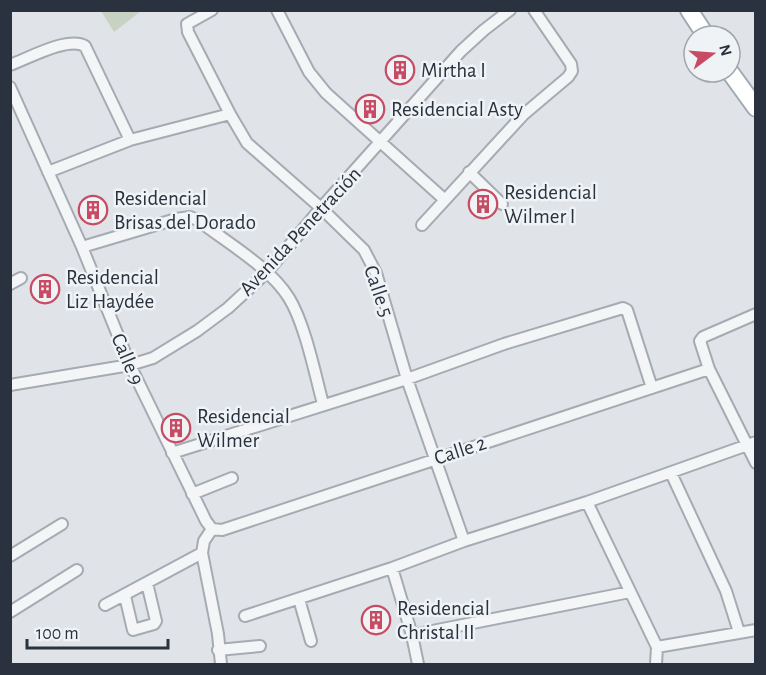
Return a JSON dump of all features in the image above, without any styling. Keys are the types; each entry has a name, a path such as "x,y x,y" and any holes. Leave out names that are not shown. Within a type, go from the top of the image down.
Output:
{"main road":[{"path":"689,10 698,24"},
{"path":"739,84 756,108"}],"street":[{"name":"Calle 5","path":"212,10 187,24 188,32 247,143 321,208 364,250 375,273 407,379 464,541"},
{"path":"277,10 309,72 326,93 445,200"},
{"name":"Avenida Penetración","path":"10,386 130,365 153,358 189,337 228,308 267,272 461,51 510,10"},
{"path":"422,225 523,115 572,70 571,64 534,10"},
{"path":"10,65 67,43 78,42 85,46 130,140"},
{"name":"Calle 9","path":"10,87 82,247 130,365 192,494 212,529"},
{"path":"48,172 130,140 230,114"},
{"path":"469,172 502,204"},
{"path":"82,247 176,219 190,217 198,220 267,272 289,298 304,334 323,404"},
{"path":"10,284 21,278"},
{"path":"172,453 407,379 504,344 623,308 627,310 652,388"},
{"path":"756,314 703,337 699,341 709,369 751,444 756,463"},
{"name":"Calle 2","path":"212,529 222,530 709,369"},
{"path":"245,616 464,541 587,502 751,444"},
{"path":"671,473 726,591 740,632"},
{"path":"192,494 232,478"},
{"path":"587,502 657,646 656,664"},
{"path":"10,556 62,524"},
{"path":"212,529 204,541 202,553 218,634 221,664"},
{"path":"105,604 202,553"},
{"path":"392,567 418,664"},
{"path":"10,612 77,570"},
{"path":"124,596 133,630 154,624 156,621 147,583"},
{"path":"412,635 630,592"},
{"path":"298,599 310,641"},
{"path":"657,646 756,630"},
{"path":"218,650 260,646"}],"green space":[{"path":"101,11 141,11 114,32"}],"place":[{"name":"Mirtha I","path":"400,70"},
{"name":"Residencial Asty","path":"370,109"},
{"name":"Residencial Wilmer I","path":"483,204"},
{"name":"Residencial Brisas del Dorado","path":"93,210"},
{"name":"Residencial Liz Haydée","path":"45,289"},
{"name":"Residencial Wilmer","path":"176,428"},
{"name":"Residencial Christal II","path":"376,620"}]}
